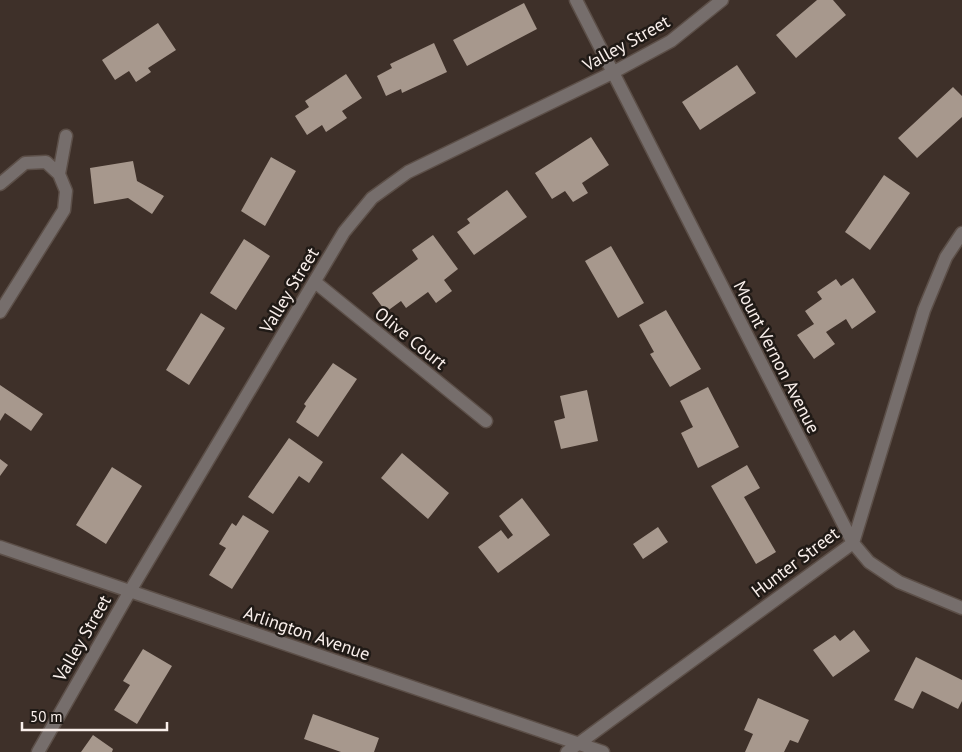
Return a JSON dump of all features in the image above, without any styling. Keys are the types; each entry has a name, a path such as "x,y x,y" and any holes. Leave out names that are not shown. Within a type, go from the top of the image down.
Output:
{"street":[{"name":"Mount Vernon Avenue","path":"576,0 853,543 869,562 899,582 962,608"},
{"name":"Valley Street","path":"38,752 130,591 344,232 372,198 408,172 612,73 671,41 722,0"},
{"path":"59,174 66,136"},
{"path":"0,184 25,163 46,162 59,174 66,191 64,210 0,312"},
{"name":"Hunter Street","path":"567,752 853,543 924,310 946,257 962,233"},
{"name":"Olive Court","path":"315,282 486,421"},
{"name":"Arlington Avenue","path":"0,547 603,752"}],"building":[{"path":"817,0 833,0 846,15 796,58 776,35"},
{"path":"524,3 537,29 467,66 453,40"},
{"path":"158,23 176,50 148,68 151,72 136,82 129,71 115,80 102,60"},
{"path":"434,43 447,72 402,93 401,89 386,96 377,76 392,68 390,64"},
{"path":"737,65 756,93 700,130 682,102"},
{"path":"346,74 362,98 342,111 347,118 326,132 322,125 307,135 295,116 309,107 305,101"},
{"path":"953,87 962,96 962,117 917,158 898,138"},
{"path":"591,137 609,165 582,183 588,193 573,202 565,191 552,199 535,173"},
{"path":"271,157 296,171 265,226 241,211"},
{"path":"133,161 137,181 164,196 152,214 128,198 94,204 90,168"},
{"path":"884,175 910,193 870,250 845,232"},
{"path":"507,190 527,217 474,255 457,232 470,223 467,219"},
{"path":"433,235 458,269 444,280 452,291 436,303 428,292 406,308 401,301 386,312 372,293 418,259 412,250"},
{"path":"244,239 270,256 236,310 210,293"},
{"path":"611,246 644,303 618,318 585,261"},
{"path":"853,278 876,312 852,329 846,319 826,332 835,344 814,359 797,335 814,324 805,311 822,299 817,292 836,279 841,286"},
{"path":"666,310 701,369 670,387 650,354 654,352 639,325"},
{"path":"201,313 225,328 189,385 166,370"},
{"path":"333,363 357,379 318,437 296,422 306,406 304,404"},
{"path":"0,385 43,414 31,431 5,413 0,421"},
{"path":"708,387 739,447 698,468 681,433 693,427 680,401"},
{"path":"587,390 598,441 561,449 554,421 565,418 560,396"},
{"path":"289,438 323,462 309,483 299,476 273,514 248,497"},
{"path":"402,453 449,493 428,519 381,478"},
{"path":"0,459 8,465 0,476"},
{"path":"747,465 760,488 744,497 776,552 756,564 711,486"},
{"path":"112,467 142,486 106,544 76,525"},
{"path":"522,498 550,535 498,573 478,547 501,530 508,539 513,535 499,516"},
{"path":"243,515 269,531 232,589 209,575 226,548 219,544 232,523 236,526"},
{"path":"658,527 668,542 643,559 633,544"},
{"path":"854,630 870,651 833,677 813,650 835,635 840,641"},
{"path":"143,649 172,666 137,724 114,710 130,685 123,681"},
{"path":"916,657 962,680 962,701 958,709 922,691 913,709 894,700"},
{"path":"758,698 809,720 798,743 790,740 784,752 745,752 753,734 744,730"},
{"path":"313,714 379,738 374,752 341,752 304,739"},
{"path":"93,735 113,749 112,752 81,752"}]}
